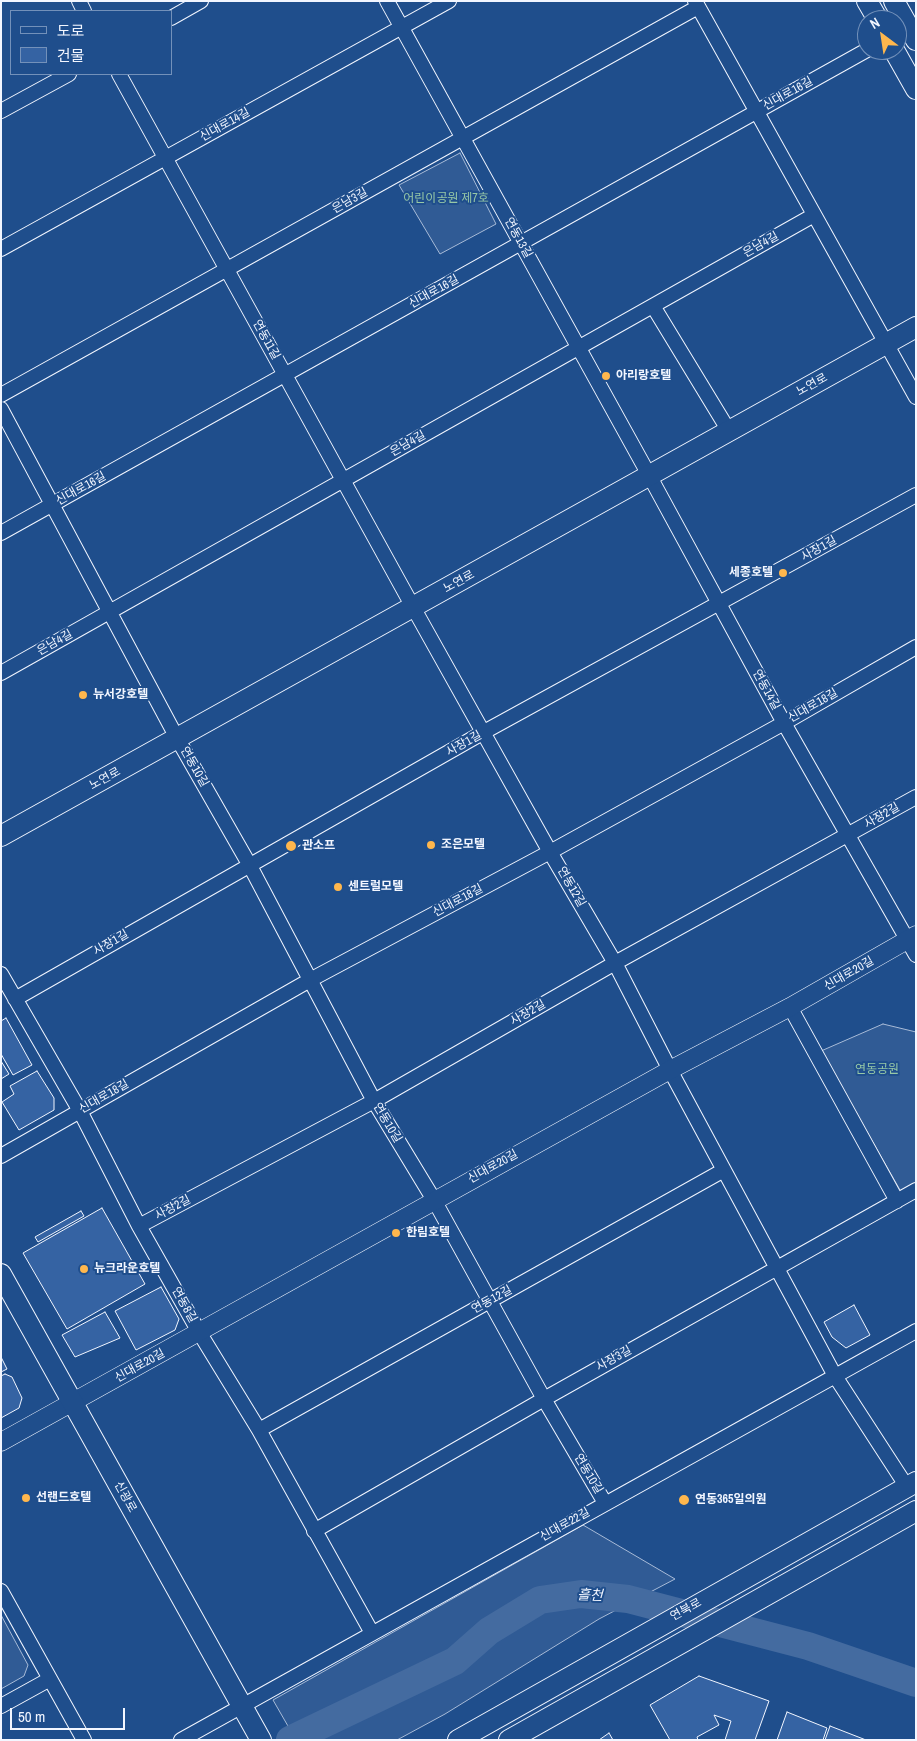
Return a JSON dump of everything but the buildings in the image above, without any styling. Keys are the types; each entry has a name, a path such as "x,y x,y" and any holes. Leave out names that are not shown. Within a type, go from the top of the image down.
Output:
{"main road":[{"path":"894,1 913,30"},
{"path":"900,60 916,89"},
{"name":"노연로","path":"1,836 916,327"},
{"name":"신광로","path":"1,1274 261,1740"},
{"name":"연북로","path":"458,1740 911,1484"},
{"path":"508,1740 916,1511"}],"street":[{"path":"172,17 201,1"},
{"name":"연동13길","path":"386,1 649,475"},
{"name":"신대로14길","path":"1,249 449,1"},
{"path":"696,4 916,397"},
{"name":"은남3길","path":"1,395 462,138 696,4"},
{"name":"신대로16길","path":"1,533 857,56"},
{"path":"1,111 67,75"},
{"name":"연동11길","path":"120,75 413,607"},
{"name":"은남4길","path":"1,673 814,215"},
{"path":"653,306 730,431"},
{"name":"연동10길","path":"1,409 177,738 249,864 374,1101 434,1200 544,1399 605,1503"},
{"name":"연동14길","path":"649,475 718,605 784,723 913,944"},
{"name":"사장1길","path":"15,999 249,864 484,732 916,495"},
{"name":"연동12길","path":"413,607 550,852 615,963 670,1070 835,1376 911,1484"},
{"name":"신대로18길","path":"1,1156 310,980 550,852 784,723 916,647"},
{"name":"사장2길","path":"139,1226 374,1101 615,963 916,797"},
{"name":"신대로20길","path":"1,1442 73,1404 434,1200 670,1070 913,944"},
{"name":"연동8길","path":"1,974 80,1111 139,1226 199,1332 259,1430 372,1633"},
{"path":"790,1007 897,1200"},
{"name":"연동12길","path":"259,1430 724,1170"},
{"name":"사장3길","path":"314,1531 777,1267 916,1190"},
{"name":"신대로22길","path":"181,1740 245,1713 372,1633 916,1330"},
{"path":"1,1591 84,1740"},
{"path":"1,1706 50,1679"}],"shaded area":[{"name":"어린이공원 제7호","path":"460,153 496,224 440,254 399,185"},
{"name":"연동공원","path":"883,1024 916,1032 916,1190 904,1197 821,1051"},
{"path":"583,1525 675,1579 599,1619 445,1714 397,1740 296,1740 273,1700"},
{"path":"1,1615 28,1665 24,1676 1,1689"}],"waterway":[{"name":"흘천","path":"290,1740 455,1661 489,1631 540,1600 581,1594 628,1599 808,1646 916,1683"}],"place":[{"name":"아리랑호텔","path":"606,376"},
{"name":"세종호텔","path":"783,573"},
{"name":"뉴서강호텔","path":"83,695"},
{"name":"조은모텔","path":"431,845"},
{"name":"관소프","path":"291,846"},
{"name":"센트럴모텔","path":"338,887"},
{"name":"한림호텔","path":"396,1233"},
{"name":"뉴크라운호텔","path":"84,1269"},
{"name":"선랜드호텔","path":"26,1498"},
{"name":"연동365일의원","path":"684,1500"}]}
